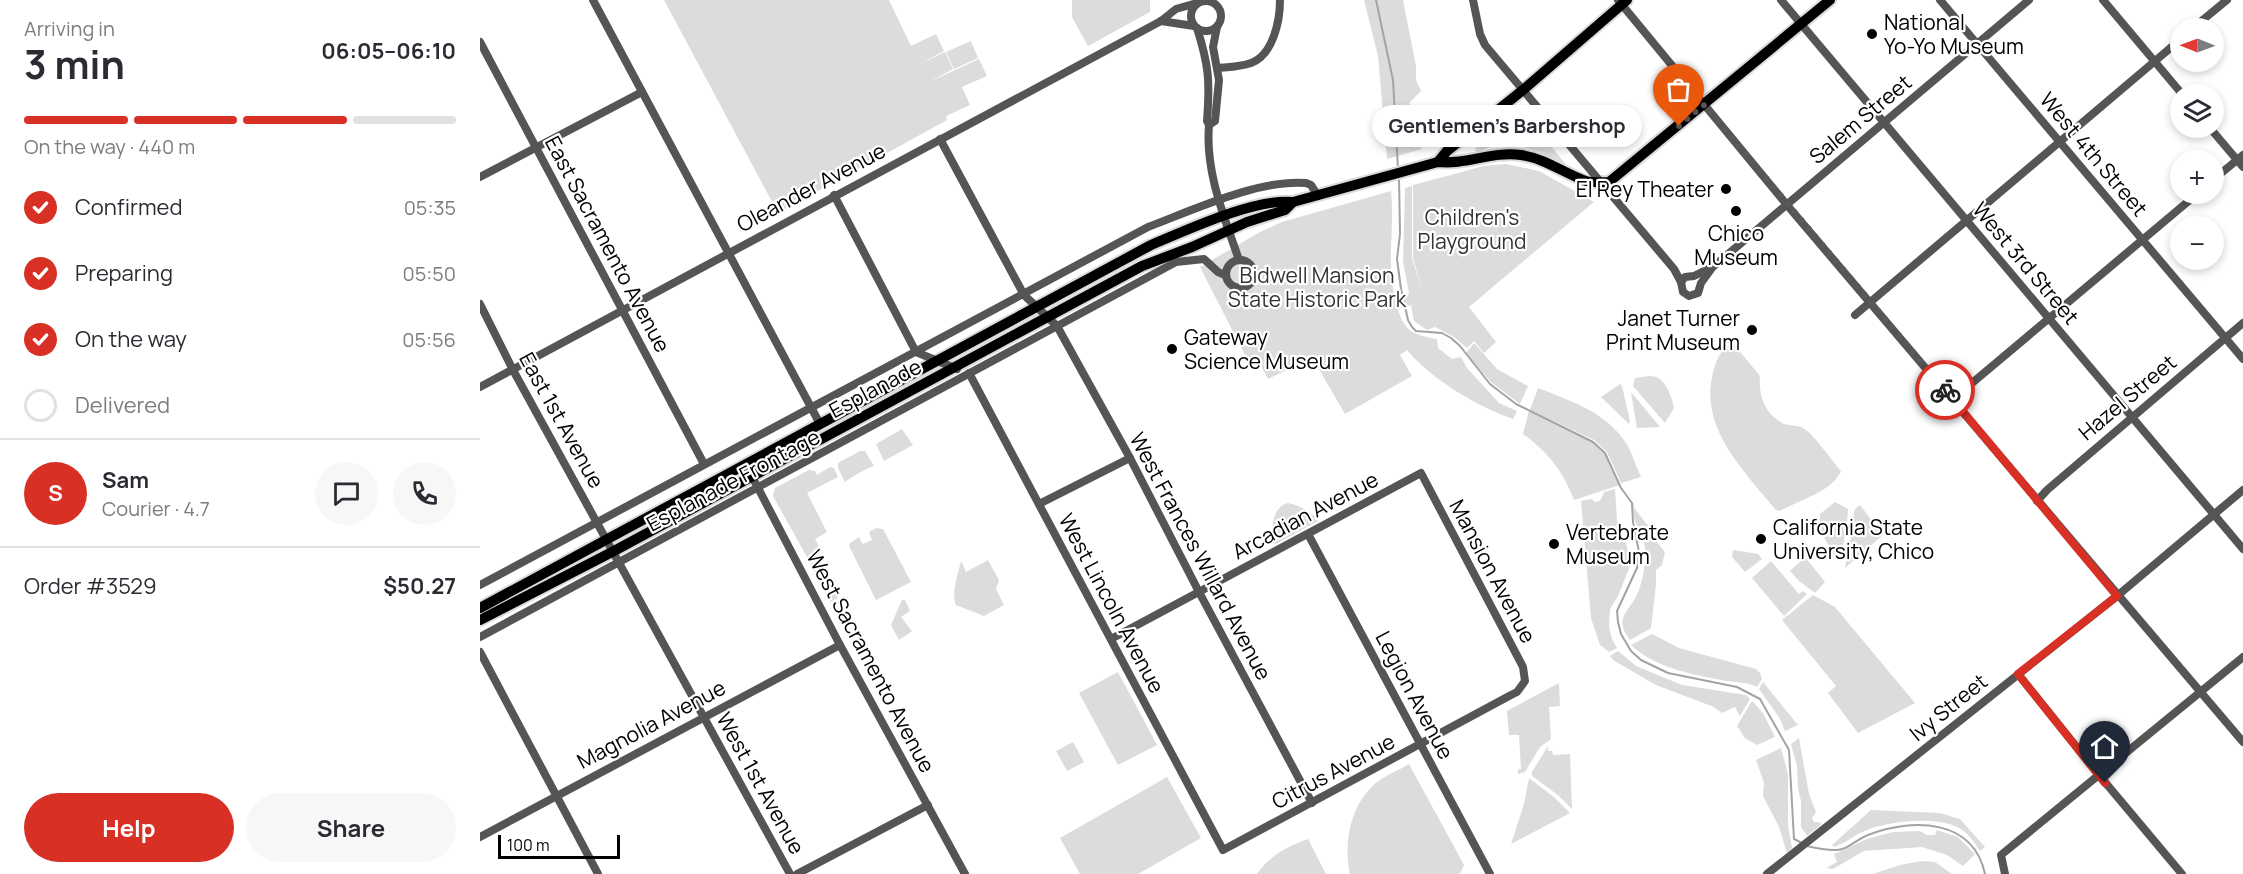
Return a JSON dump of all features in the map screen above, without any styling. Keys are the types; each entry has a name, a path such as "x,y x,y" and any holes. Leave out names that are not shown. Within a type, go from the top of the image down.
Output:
{"main road":[{"path":"1602,182 1615,179 1830,0"},
{"path":"1438,162 1447,151 1523,90 1622,1"},
{"name":"Esplanade","path":"480,608 1151,245 1224,217 1280,201 1293,202 1318,196 1438,162 1453,164 1493,154 1519,155 1538,159 1586,181 1602,182"},
{"name":"Esplanade","path":"480,620 753,477 1142,266 1285,210 1293,202"}],"street":[{"path":"593,0 820,424"},
{"path":"1217,68 1242,66 1254,62 1266,50 1275,34 1280,0"},
{"path":"1473,0 1480,34 1485,45 1674,269 1683,292 1692,296 1698,293 1701,283 1694,276 1688,276 1681,282"},
{"name":"West 3rd Street","path":"1781,0 2243,549"},
{"name":"West 4th Street","path":"1940,0 2243,359"},
{"name":"Salem Street","path":"1701,283 1714,266 2029,0"},
{"path":"2103,0 2174,84"},
{"path":"2205,18 2227,0"},
{"path":"1209,125 1215,121 1219,80 1213,47 1216,27 1221,19 1219,4 1201,1 1191,13 1209,73 1207,121 1209,125 1209,165 1239,260 1251,266 1254,275 1250,283 1243,288 1234,287 1227,281 1225,275 1231,263 1239,260"},
{"name":"Oleander Avenue","path":"480,387 1161,21 1176,9 1201,1"},
{"path":"1622,1 1787,205 2243,742"},
{"path":"1161,21 1205,31 1216,27"},
{"name":"East Sacramento Avenue","path":"480,42 704,464"},
{"path":"1855,315 2170,48"},
{"path":"480,177 642,92"},
{"path":"2219,138 2241,161 2224,172"},
{"name":"West Frances Willard Avenue","path":"940,139 1024,295 1057,326 1130,458 1312,803"},
{"name":"Esplanade Frontage","path":"480,585 1148,227 1270,185 1300,183 1311,185 1318,196"},
{"path":"834,195 916,352 969,373"},
{"path":"1953,399 2185,204"},
{"name":"Esplanade Frontage","path":"480,637 1181,260 1204,259 1218,272 1225,275"},
{"name":"Salem Street","path":"1694,276 1714,266"},
{"name":"East 1st Avenue","path":"480,304 513,370 614,551"},
{"name":"Hazel Street","path":"2037,501 2132,416 2243,323"},
{"name":"West Lincoln Avenue","path":"969,373 1223,850"},
{"path":"1039,504 1130,458"},
{"name":"West Sacramento Avenue","path":"746,465 840,645 965,874"},
{"name":"Arcadian Avenue","path":"1111,639 1420,473"},
{"name":"Mansion Avenue","path":"1420,473 1523,667 1525,681 1522,687"},
{"name":"Ivy Street","path":"1767,874 2117,596 2243,490"},
{"name":"Legion Avenue","path":"1308,534 1490,874"},
{"name":"West 1st Avenue","path":"614,551 790,874"},
{"name":"Magnolia Avenue","path":"480,837 840,645"},
{"path":"480,652 598,874"},
{"path":"2004,874 2001,855 2243,657"},
{"path":"2018,674 2182,874"},
{"name":"Citrus Avenue","path":"1223,850 1522,687"},
{"path":"797,874 928,805"}],"green space":[{"path":"664,0 889,0 911,46 936,34 944,51 920,64 945,52 953,69 929,82 979,59 987,76 962,87 970,105 946,116 947,120 778,213"},
{"path":"1072,0 1150,0 1150,12 1088,46 1072,17"},
{"path":"1364,0 1403,0 1416,66 1416,80 1421,91 1409,103 1420,117 1406,130 1422,149 1387,159 1378,56"},
{"path":"971,41 978,58 954,69 946,52"},
{"path":"1518,111 1527,116 1567,166 1543,154 1517,146 1496,146 1476,152 1475,149"},
{"path":"1506,164 1539,171 1594,202 1469,307 1496,342 1484,353 1474,341 1467,348 1454,337 1435,327 1427,330 1414,321 1411,305 1398,310 1404,324 1412,332 1437,339 1438,348 1452,359 1461,357 1467,368 1499,403 1517,411 1513,419 1456,391 1417,361 1407,350 1400,355 1412,376 1345,414 1313,359 1268,379 1257,359 1249,363 1200,267 1260,232 1282,222 1391,191 1392,285 1395,298 1409,293 1403,262 1405,188 1412,186 1412,258 1424,297 1413,258 1413,185 1484,166"},
{"path":"1732,342 1760,376 1760,390 1764,404 1772,415 1784,424 1799,426 1807,430 1841,471 1837,478 1823,490 1780,511 1776,510 1739,465 1719,432 1713,415 1710,396 1713,372 1721,353"},
{"path":"1474,343 1497,369 1528,386 1520,404 1491,382 1466,353"},
{"path":"1649,376 1663,382 1671,397 1674,408 1665,423 1633,386 1635,378"},
{"path":"1620,384 1630,421 1629,424 1601,397"},
{"path":"1538,388 1600,416 1620,434 1628,446 1641,477 1621,483 1607,452 1594,440 1530,410"},
{"path":"1631,392 1660,427 1637,428"},
{"path":"1529,411 1593,442 1605,453 1620,485 1574,500 1554,463 1523,434"},
{"path":"902,429 913,445 884,461 876,444"},
{"path":"860,451 865,451 874,466 845,482 838,463"},
{"path":"830,467 834,468 838,477 807,493 827,532 815,539 822,552 808,559 773,496 775,488 809,470 815,471 817,475"},
{"path":"1615,489 1617,520 1632,561 1618,596 1610,609 1609,626 1617,648 1609,652 1600,645 1591,618 1581,501 1592,499 1595,502 1600,501 1604,492"},
{"path":"1633,502 1635,509 1665,552 1662,565 1656,570 1651,628 1630,640 1625,632 1623,619 1639,590 1645,557 1642,536 1634,519"},
{"path":"1835,502 1848,509 1847,523 1843,528 1845,533 1841,562 1825,540 1820,521 1820,514"},
{"path":"1288,503 1305,509 1318,521 1276,544 1272,542 1274,518 1279,509"},
{"path":"1860,505 1883,535 1845,568 1851,536 1856,534 1857,525 1852,522 1855,509"},
{"path":"876,528 883,529 911,582 876,600 849,546 859,537 863,544 872,540 869,532"},
{"path":"1733,550 1758,554 1762,559 1745,572 1732,557"},
{"path":"1805,557 1825,582 1815,593 1790,571"},
{"path":"818,560 838,598 830,602 810,564"},
{"path":"988,560 999,580 996,589 1004,605 984,616 956,605 955,589 961,561 966,572"},
{"path":"1771,561 1799,594 1803,591 1807,594 1784,616 1752,578"},
{"path":"1813,595 1835,607 1915,703 1858,733 1828,693 1836,686 1782,620"},
{"path":"902,600 905,600 910,611 901,617 912,631 899,640 891,625"},
{"path":"1652,634 1679,648 1756,669 1762,679 1757,687 1697,675 1661,664 1640,653 1631,645"},
{"path":"1618,651 1636,666 1682,685 1746,695 1750,699 1740,716 1735,707 1722,713 1714,707 1656,685 1613,660 1610,656"},
{"path":"1118,672 1157,745 1118,765 1079,693"},
{"path":"1763,682 1798,725 1785,731 1779,717 1759,689"},
{"path":"1559,683 1560,706 1549,707 1551,739 1540,747 1525,772 1518,774 1518,769 1521,769 1519,735 1509,735 1507,711"},
{"path":"1752,701 1763,713 1775,737 1757,745 1745,738 1737,726"},
{"path":"1799,738 1809,794 1816,812 1812,818 1814,822 1822,824 1807,836 1801,827 1797,766 1791,744"},
{"path":"1073,742 1084,762 1067,771 1056,751"},
{"path":"1548,746 1548,751 1552,751 1553,755 1570,754 1572,809 1558,795 1532,776 1532,772"},
{"path":"1781,748 1788,774 1788,825 1792,848 1787,853 1779,827 1763,796 1764,783 1756,760"},
{"path":"1409,764 1464,865 1461,872 1458,874 1350,874 1349,835 1356,810 1370,788"},
{"path":"1167,777 1201,838 1138,874 1080,874 1060,838"},
{"path":"1529,778 1570,813 1511,844 1524,804"},
{"path":"1871,810 1940,813 1960,819 1985,847 1980,851 1967,834 1953,825 1929,821 1889,824 1863,832 1834,847 1832,845"},
{"path":"1937,830 1958,837 1975,854 1963,866 1947,855 1922,847 1864,851 1833,869 1826,868 1837,862 1834,854 1867,839 1893,832 1920,831 1927,835 1935,835"},
{"path":"1308,839 1326,874 1257,874 1280,852"},
{"path":"1922,861 1935,862 1952,874 1873,874 1900,865"}],"waterway":[{"path":"1376,0 1393,80 1398,169"},
{"path":"1399,178 1400,234 1397,259 1401,289 1408,320 1412,327 1416,331 1442,333 1451,338 1490,384 1516,404 1593,442 1605,453 1621,488 1632,503 1639,552 1637,568 1617,611 1621,634 1631,651 1641,660 1668,673 1737,687 1760,699 1789,750 1794,839 1802,843"},
{"path":"1807,846 1839,850 1885,829 1921,825 1938,827 1968,842 1978,856 1985,874"}],"way so far":[{"path":"1679,126 1704,105 1945,390"}],"place":[{"name":"National Yo-Yo Museum","path":"1872,34"},
{"name":"Gentlemen's Barbershop","path":"1679,126"},
{"name":"El Rey Theater","path":"1726,189"},
{"name":"Chico Museum","path":"1736,211"},
{"name":"Janet Turner Print Museum","path":"1752,330"},
{"name":"Gateway Science Museum","path":"1172,349"},
{"name":"California State University, Chico","path":"1761,539"},
{"name":"Vertebrate Museum","path":"1554,544"}],"route":[{"path":"1945,390 2117,596 2018,674 2105,783"}],"park label":[{"name":"Children's Playground","path":"1472,229"},
{"name":"Bidwell Mansion State Historic Park","path":"1317,287"}]}
